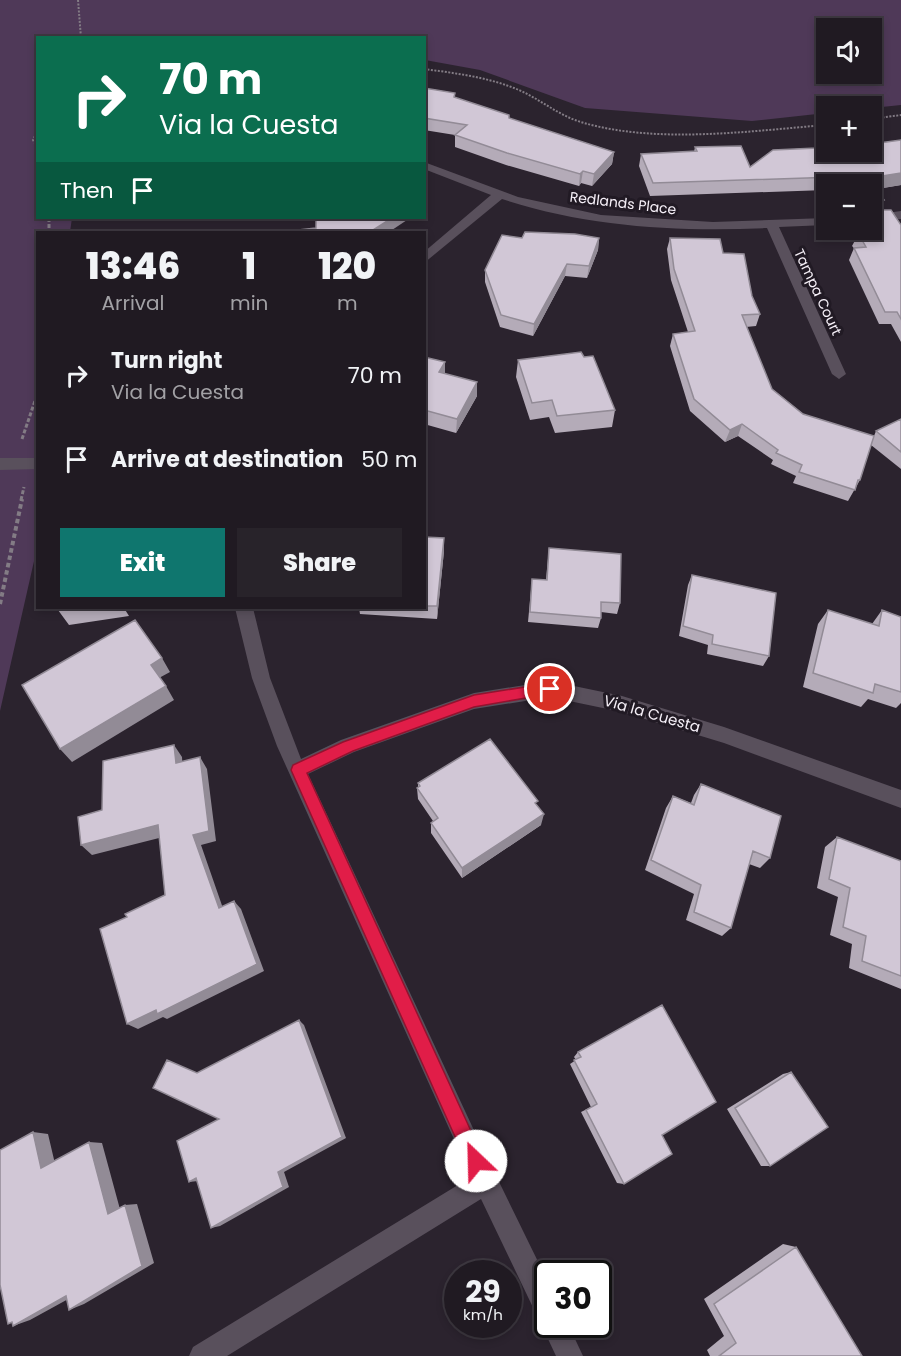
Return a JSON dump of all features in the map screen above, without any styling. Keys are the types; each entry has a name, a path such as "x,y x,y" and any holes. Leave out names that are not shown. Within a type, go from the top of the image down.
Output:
{"street":[{"name":"Redlands Place","path":"426,166 499,195 561,211 627,222 675,225 816,221"},
{"path":"426,257 499,195"},
{"path":"882,217 901,215"},
{"name":"Tampa Court","path":"770,222 839,374"},
{"path":"6,464 33,463"},
{"path":"244,609 257,672 298,770 485,1182 534,1282"},
{"name":"Via la Cuesta","path":"298,770 348,746 474,701 550,689 622,704 742,741 901,799"},
{"path":"202,1356 485,1182"},
{"path":"561,1338 570,1356"}],"path":[{"path":"78,0 81,36"},
{"path":"426,69 514,88 557,113 584,123 611,128 684,132 816,125"},
{"path":"882,118 901,115"},
{"path":"6,464 36,396"},
{"path":"0,604 33,463"}],"shaded area":[{"path":"0,0 901,0 901,105 882,107 882,96 816,96 816,114 752,121 585,108 480,70 426,60 426,36 36,36 36,219 72,219 70,231 36,231 36,552 0,711"}],"building":[{"path":"426,88 455,93 454,97 509,115 509,118 614,152 594,174 583,171 580,174 455,135 467,125 426,118"},
{"path":"901,140 901,173 882,176 882,174 816,174 816,178 653,183 641,154 697,151 695,147 741,146 750,167 773,150 816,148 816,162 882,162 882,143"},
{"path":"882,210 891,210 901,225 901,319 897,312 885,312 854,248 866,247 862,240 882,240"},
{"path":"316,219 390,219 372,231 289,231 316,228"},
{"path":"525,232 575,234 599,238 589,266 567,264 534,324 501,315 485,270 502,235 522,238"},
{"path":"670,238 720,239 723,253 744,254 752,296 760,314 742,315 772,389 803,414 874,436 855,490 799,472 802,465 776,453 778,450 742,424 730,430 694,399 673,334 695,331 674,269"},
{"path":"581,352 584,357 593,356 615,410 557,416 552,400 532,403 518,360"},
{"path":"426,357 445,362 439,372 477,382 457,419 426,411"},
{"path":"901,419 901,452 876,431"},
{"path":"426,537 444,538 437,606 426,606"},
{"path":"549,548 621,554 620,603 601,602 601,618 530,612 532,579 547,580"},
{"path":"692,575 776,593 769,656 712,644 713,635 683,626"},
{"path":"828,610 879,626 882,610 901,617 901,692 875,684 873,693 813,673"},
{"path":"135,620 162,658 151,665 166,686 60,749 22,685"},
{"path":"490,739 538,801 535,803 544,814 462,868 431,823 438,818 417,788 420,786 418,783"},
{"path":"174,745 176,763 200,757 209,831 193,835 219,908 234,901 257,964 157,1014 156,1010 127,1024 100,929 127,917 125,914 165,895 158,825 81,845 78,817 102,810 103,761"},
{"path":"701,784 781,816 770,858 753,851 731,928 694,912 701,885 651,860 673,796 694,805"},
{"path":"837,837 901,861 901,976 862,961 866,936 843,927 850,888 829,879"},
{"path":"662,1005 716,1102 662,1135 672,1154 624,1184 586,1110 597,1104 574,1060 581,1057 578,1052"},
{"path":"299,1020 342,1137 278,1172 283,1187 211,1228 196,1178 189,1182 177,1141 219,1119 153,1088 167,1060 197,1073"},
{"path":"791,1072 828,1127 770,1166 735,1108"},
{"path":"33,1132 41,1168 89,1142 108,1214 125,1205 142,1266 69,1310 66,1296 13,1326 12,1322 8,1324 0,1285 0,1150"},
{"path":"796,1247 862,1356 719,1356 736,1343 714,1304"}],"route":[{"path":"476,1161 298,770 348,746 474,701 550,689"}]}
